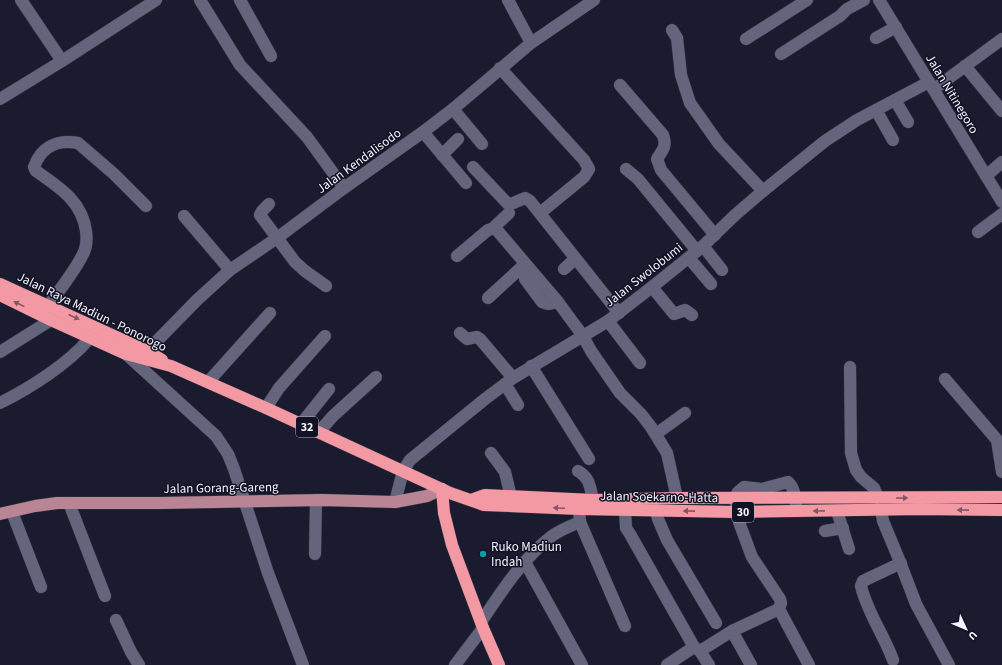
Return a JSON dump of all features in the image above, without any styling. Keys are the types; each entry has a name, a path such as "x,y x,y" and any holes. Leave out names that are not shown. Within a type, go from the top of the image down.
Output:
{"highway":[{"name":"Jalan Raya Madiun - Ponorogo","path":"0,284 90,338 126,354 171,366 442,489 471,500 485,500"},
{"name":"Jalan Raya Madiun - Ponorogo","path":"0,294 147,351 171,366"},
{"path":"442,489 444,513 452,545 482,625 499,665"},
{"name":"Jalan Soekarno-Hatta","path":"485,500 511,497 593,500 795,497 920,509 1002,511"},
{"name":"Jalan Soekarno-Hatta","path":"485,500 579,509 796,512 837,511 879,504 1002,497"}],"main road":[{"name":"Jalan Gorang-Gareng","path":"0,514 35,506 69,503 316,500 396,502 427,496 442,489"}],"street":[{"path":"21,0 62,61"},
{"path":"200,0 240,65 307,137 344,188"},
{"path":"240,0 271,56"},
{"path":"508,0 531,43"},
{"name":"Jalan Kendalisodo","path":"147,351 198,299 230,270 277,238 423,132 453,109 531,43 580,8 594,0"},
{"path":"746,39 807,0"},
{"path":"781,54 840,16 846,10 864,0"},
{"name":"Jalan Nitinegoro","path":"879,0 986,176 1001,197"},
{"path":"0,99 62,61 151,1"},
{"path":"876,38 896,27"},
{"path":"672,30 677,38 681,75 690,103 719,144 763,191"},
{"name":"Jalan Swolobumi","path":"396,502 403,471 411,458 485,399 531,366 619,313 696,252 735,215 824,141 857,120 895,100 931,85 965,66 1002,39"},
{"path":"965,66 1002,111"},
{"path":"500,68 584,160 589,169 587,174 579,182 540,213"},
{"path":"620,85 663,135 666,142 657,159 661,170 715,235"},
{"path":"895,100 908,122"},
{"path":"453,109 482,144"},
{"path":"876,110 894,140"},
{"path":"423,132 466,183"},
{"path":"442,155 458,139"},
{"path":"0,352 47,313 84,251 86,240 85,225 78,207 72,199 36,171 34,167 50,146 56,143 71,141 78,143 114,174 146,206"},
{"path":"986,176 1002,162"},
{"path":"473,167 508,204 524,198 530,201 619,313"},
{"path":"626,169 638,179 696,252 711,284"},
{"path":"269,204 260,215 299,266 326,286"},
{"path":"457,256 509,213"},
{"path":"978,232 1002,214"},
{"path":"184,216 230,270"},
{"path":"492,228 496,229 527,266"},
{"path":"696,252 722,270"},
{"path":"564,269 575,258"},
{"path":"488,298 527,266"},
{"path":"527,266 525,279 542,302 548,304 558,302 583,336 591,351 620,392 641,414 656,434 667,453 676,498"},
{"path":"652,287 674,314 685,310 692,315"},
{"path":"208,382 270,313"},
{"path":"608,321 640,363"},
{"path":"460,333 467,339 476,337 480,339 509,381 518,405"},
{"path":"266,408 279,388 325,336"},
{"path":"0,403 25,391 76,354 90,338"},
{"path":"126,354 216,436 228,454 268,573 301,664"},
{"path":"531,366 589,459"},
{"path":"850,367 851,453 856,470 861,477 874,488 883,521 901,563 916,604 949,665"},
{"path":"319,432 333,416 376,377"},
{"path":"945,379 997,440 1002,472"},
{"path":"301,424 329,388"},
{"path":"656,434 685,414"},
{"path":"491,453 505,472 511,497"},
{"path":"578,471 585,475 588,480 593,500"},
{"path":"795,497 796,512"},
{"path":"667,665 732,631 779,609 781,603 780,599 752,557 737,512 735,498"},
{"path":"315,554 316,500"},
{"path":"69,503 105,596"},
{"path":"579,509 580,522 625,626"},
{"path":"625,510 626,528 697,649 709,665"},
{"path":"656,510 658,519 667,540 716,623"},
{"path":"837,511 849,549"},
{"path":"12,512 41,587"},
{"path":"455,665 525,562 551,537 569,526 580,522"},
{"path":"825,531 843,528"},
{"path":"525,562 582,665"},
{"path":"893,660 888,644 869,609 861,586 863,581 901,563"},
{"path":"779,609 809,665"},
{"path":"116,620 130,652 139,665"},
{"path":"732,631 751,665"}],"place":[{"name":"Ruko Madiun Indah","path":"483,554"}]}
